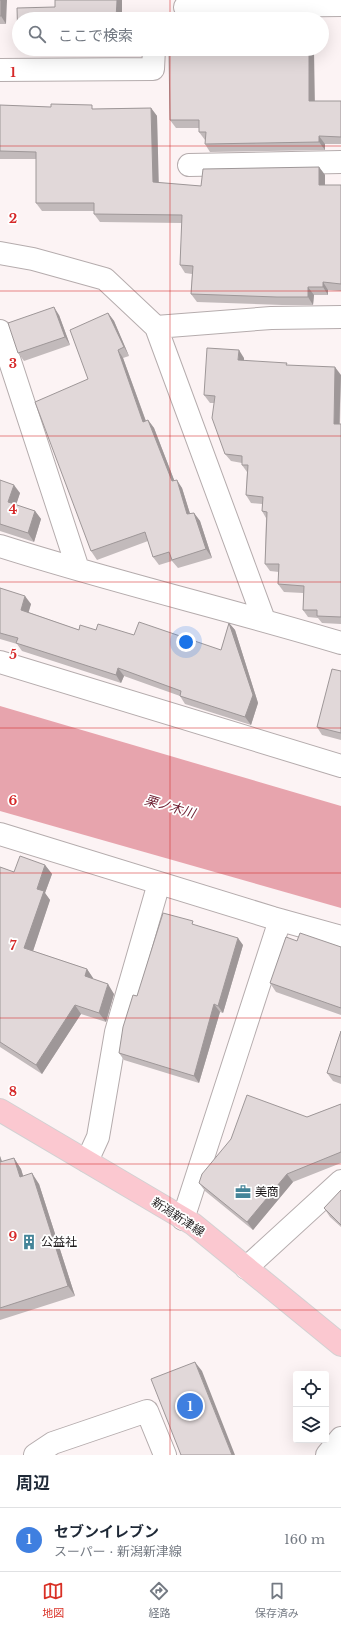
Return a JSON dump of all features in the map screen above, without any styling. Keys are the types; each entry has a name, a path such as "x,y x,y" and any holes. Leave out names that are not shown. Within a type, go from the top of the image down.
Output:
{"main road":[{"name":"新潟新津線","path":"0,1110 192,1224 341,1345"}],"street":[{"path":"185,7 341,5"},
{"path":"0,70 153,69 154,56"},
{"path":"189,165 341,162"},
{"path":"0,253 33,259 105,279 156,326 264,620"},
{"path":"156,326 271,318 341,317"},
{"path":"0,331 78,569"},
{"path":"0,546 341,643"},
{"path":"0,662 341,766"},
{"path":"0,834 280,920 341,937"},
{"path":"87,1161 98,1137 116,1032 159,883"},
{"path":"183,1219 280,920"},
{"path":"246,1268 341,1180"},
{"path":"35,1455 53,1443 147,1411 165,1455"},
{"path":"327,1455 341,1438"}],"water":[{"name":"栗ノ木川","path":"0,706 341,806 341,908 0,811"}],"building":[{"path":"1,0 1,16 0,16"},
{"path":"55,0 117,0 116,12 17,12 17,8 55,7"},
{"path":"169,56 309,56 309,101 341,101 341,137 319,136 319,142 205,144 206,132 199,132 199,120 170,120"},
{"path":"51,104 92,105 92,109 151,108 153,182 201,186 203,169 319,167 319,185 341,185 341,284 323,282 323,287 308,287 308,297 191,294 193,266 180,265 182,215 94,214 94,203 36,203 36,152 0,151 0,105 51,107"},
{"path":"54,307 65,337 18,353 8,323"},
{"path":"108,313 124,347 118,350 143,422 148,420 172,481 177,480 187,514 194,513 206,549 172,560 169,552 153,557 145,532 91,551 35,402 88,379 70,330"},
{"path":"207,348 239,350 238,360 287,363 286,365 335,367 334,424 341,424 341,617 317,616 317,610 303,610 304,586 278,584 279,564 265,564 267,512 262,511 263,497 246,495 248,465 242,465 242,456 225,454 212,418 215,396 204,395"},
{"path":"0,480 14,485 8,502 35,511 28,533 0,524"},
{"path":"0,588 25,596 21,610 79,630 80,625 96,630 98,624 134,635 139,622 221,650 229,623 253,695 245,717 180,696 181,691 118,668 116,675 16,643 18,638 0,633"},
{"path":"332,669 341,671 341,733 317,727"},
{"path":"20,856 45,865 37,889 44,891 24,948 87,969 85,976 108,984 99,1013 75,1005 36,1065 0,1042 0,867 14,872"},
{"path":"163,913 193,921 192,924 238,938 218,1006 214,1004 194,1076 119,1053 123,1027 133,995 137,996"},
{"path":"300,933 341,947 341,1008 270,983 286,937 297,941"},
{"path":"341,1031 341,1077 327,1073"},
{"path":"247,1095 307,1117 341,1104 341,1152 287,1174 247,1222 199,1183 202,1174 231,1139"},
{"name":"公益社","path":"14,1158 20,1177 32,1173 68,1286 0,1308 0,1162"},
{"path":"341,1190 341,1225 324,1208"},
{"path":"195,1362 232,1455 181,1455 151,1379"}],"place":[{"name":"美商","path":"243,1192"},
{"name":"公益社","path":"29,1242"},
{"name":"セブンイレブン","path":"190,1406"}]}
